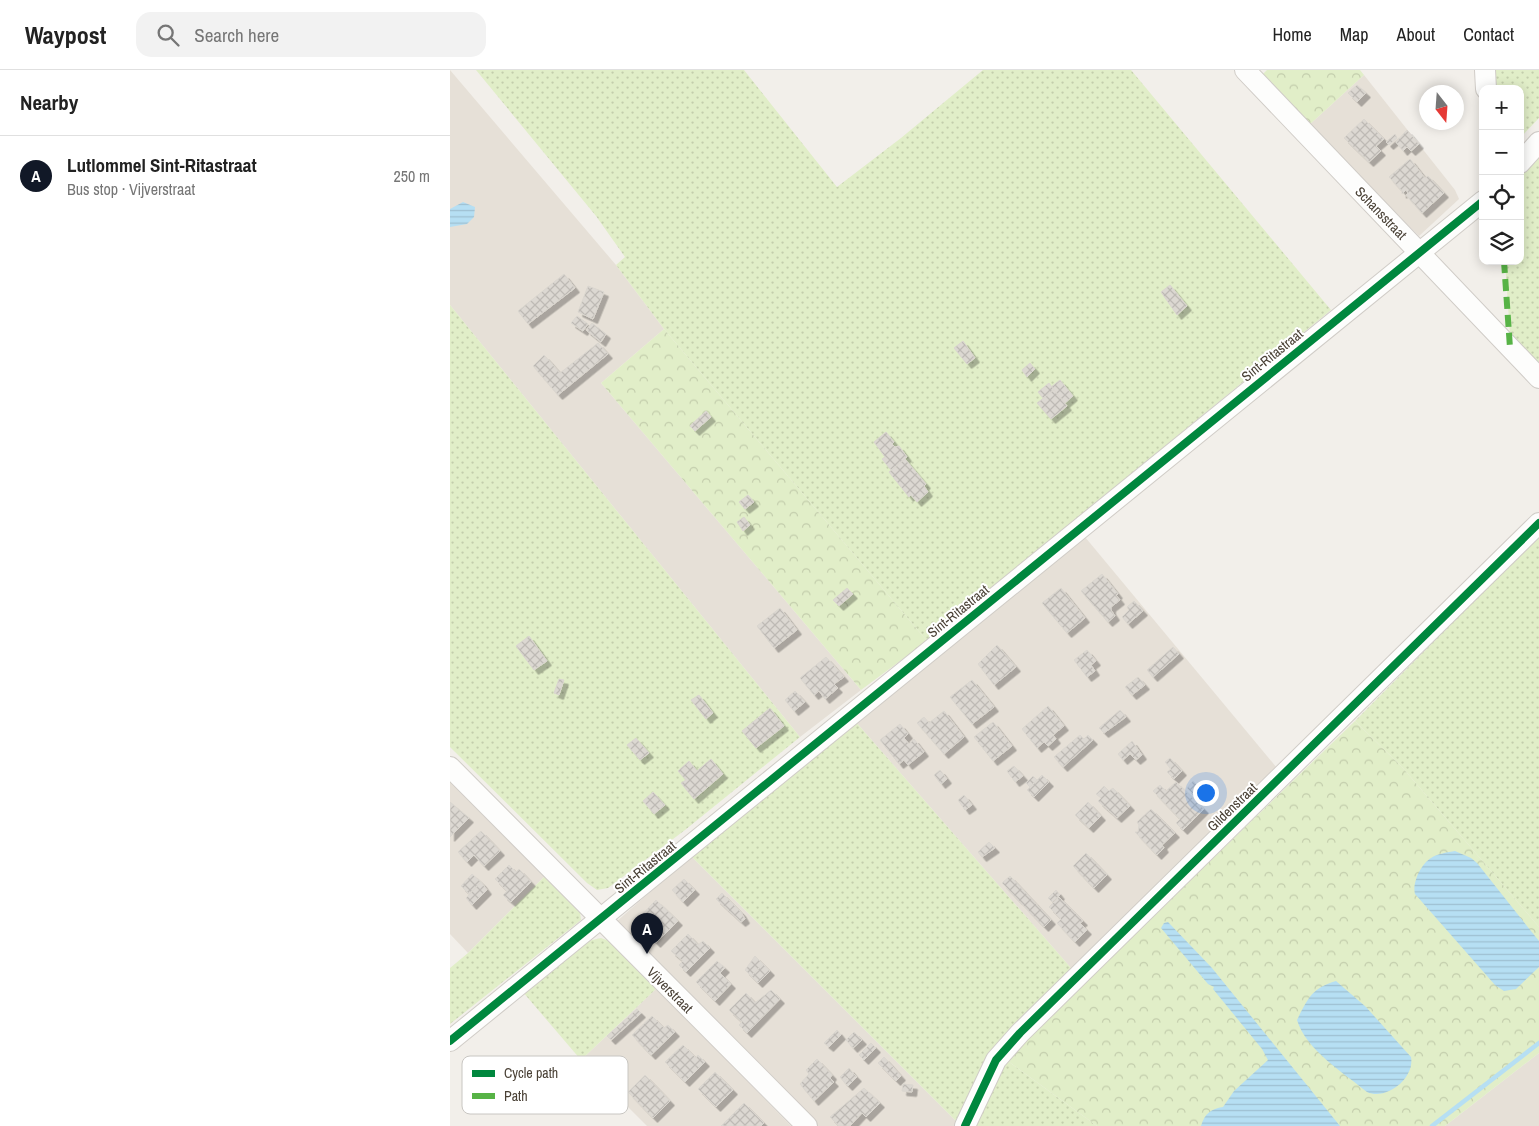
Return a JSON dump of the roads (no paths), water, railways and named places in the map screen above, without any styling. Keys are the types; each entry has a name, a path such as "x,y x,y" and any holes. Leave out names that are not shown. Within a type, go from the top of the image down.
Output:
{"street":[{"name":"Schansstraat","path":"1245,70 1539,378"},
{"path":"1485,70 1486,85"},
{"path":"1524,159 1539,142"},
{"name":"Sint-Ritastraat","path":"450,1042 1479,204"},
{"name":"Gildenstraat","path":"965,1126 996,1060 1020,1033 1539,524"},
{"name":"Vijverstraat","path":"450,767 600,920 807,1126"}],"water":[{"path":"463,202 475,207 474,217 467,224 450,227 450,209"},
{"path":"1455,851 1471,858 1477,863 1539,941 1539,967 1516,989 1504,991 1495,985 1415,894 1416,879 1427,861 1436,855"},
{"path":"1168,922 1212,968 1340,1126 1201,1126 1209,1112 1223,1107 1234,1091 1268,1060 1262,1049 1213,989 1214,987 1208,984 1161,928 1164,923"},
{"path":"1336,981 1366,1007 1411,1057 1409,1073 1398,1086 1391,1090 1375,1094 1367,1092 1317,1051 1302,1031 1297,1020 1308,1000 1321,987"}],"waterway":[{"path":"1432,1126 1539,1043"}],"place":[{"name":"Lutlommel Sint-Ritastraat","path":"647,954"}]}
